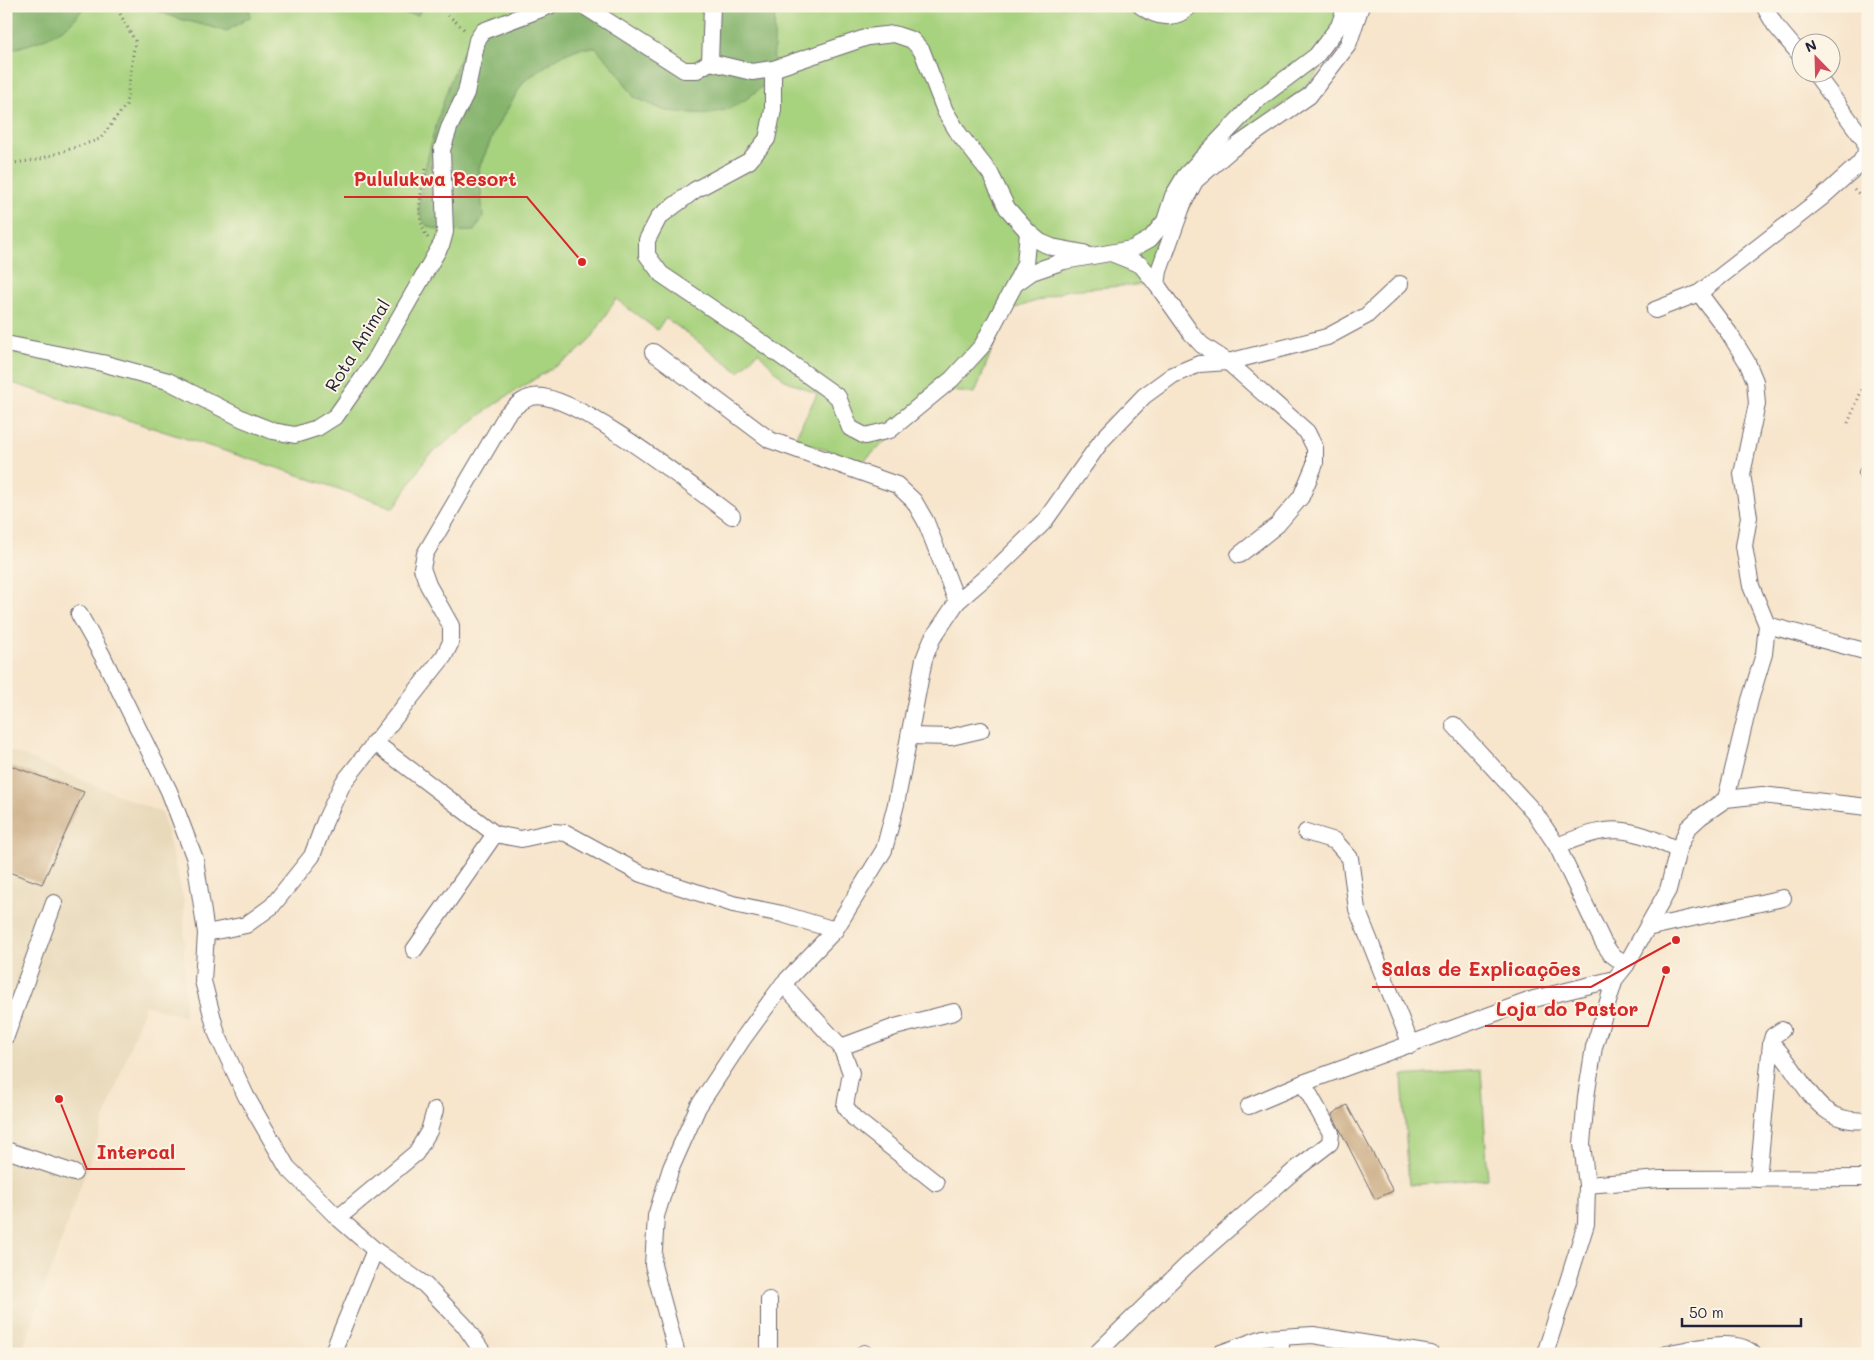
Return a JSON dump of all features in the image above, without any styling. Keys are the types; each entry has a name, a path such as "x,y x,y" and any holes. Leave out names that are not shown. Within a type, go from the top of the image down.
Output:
{"street":[{"path":"484,31 549,6"},
{"path":"584,6 684,70 697,70 710,62 752,72 773,69 868,37 894,34 912,40 922,51 944,111 959,134 990,173 1007,208 1028,232 1040,242 1052,247 1080,253 1109,252 1141,265 1202,345 1228,362 1307,432 1316,448 1314,464 1301,497 1277,525 1240,555"},
{"path":"710,62 712,6"},
{"path":"1141,6 1154,15 1169,17 1183,13 1190,6"},
{"path":"1764,6 1775,25 1792,45"},
{"path":"1015,284 1032,272 1064,261 1132,249 1150,239 1165,221 1173,196 1185,176 1256,101 1316,56 1353,8"},
{"path":"1157,285 1159,271 1183,204 1195,181 1232,149 1308,96 1348,45 1353,8"},
{"name":"Rota Animal","path":"6,344 102,363 168,381 273,431 295,435 317,428 336,416 374,362 442,243 445,232 442,150 449,128 466,92 478,40 484,31"},
{"path":"773,69 773,110 767,139 749,161 695,190 659,217 647,240 647,255 661,274 838,397 850,428 865,436 890,430 952,379 982,346 1025,264 1028,232"},
{"path":"1656,310 1699,293 1820,200 1859,164 1866,154 1865,141 1821,82"},
{"path":"677,1354 653,1266 656,1216 670,1168 698,1107 783,984 835,930 884,850 896,804 924,659 932,639 957,602 1001,564 1044,522 1102,440 1144,396 1173,375 1199,364 1228,362 1327,337 1366,316 1400,284"},
{"path":"1699,293 1729,333 1747,362 1755,381 1757,404 1742,474 1749,516 1744,546 1751,586 1767,625 1764,654 1750,700 1726,799"},
{"path":"653,352 770,440 897,485 914,501 926,522 957,602"},
{"path":"206,933 246,925 272,906 312,856 325,821 343,783 444,656 451,642 450,626 428,585 422,568 425,554 507,414 519,403 532,397 547,397 612,428 732,516"},
{"path":"78,614 102,655 169,791 195,859 206,933 203,981 217,1034 246,1096 287,1167 338,1218 375,1250 425,1285 464,1325 484,1354"},
{"path":"1767,625 1868,652"},
{"path":"1454,726 1536,813 1557,846 1603,942 1611,954 1626,965"},
{"path":"909,736 950,737 981,730"},
{"path":"374,742 495,834 520,839 553,832 566,833 641,874 733,904 782,914 835,930"},
{"path":"1545,1354 1586,1224 1587,1185 1582,1144 1586,1097 1594,1047 1615,979 1626,965 1668,890 1678,850 1688,828 1726,799 1762,795 1868,808"},
{"path":"1557,846 1606,829 1627,830 1647,836 1678,850"},
{"path":"1306,832 1335,841 1350,858 1357,910 1411,1045"},
{"path":"414,950 495,834"},
{"path":"1647,928 1783,898"},
{"path":"6,1036 54,903"},
{"path":"1249,1106 1304,1083 1534,999 1615,979"},
{"path":"783,984 842,1047 851,1073 845,1106 854,1118 936,1183"},
{"path":"842,1047 896,1027 954,1012"},
{"path":"1758,1179 1776,1037 1788,1062 1811,1097 1830,1114 1852,1122 1868,1120"},
{"path":"1096,1354 1186,1266 1294,1170 1330,1143 1331,1133 1304,1083"},
{"path":"338,1218 416,1153 429,1131 435,1110"},
{"path":"6,1150 74,1173"},
{"path":"1587,1185 1660,1179 1868,1178"},
{"path":"332,1354 375,1250"},
{"path":"769,1300 769,1354"},
{"path":"1218,1354 1250,1341 1281,1337 1325,1336 1430,1354"},
{"path":"1281,1337 1281,1354"},
{"path":"1666,1354 1723,1344 1749,1349 1753,1354"}],"path":[{"path":"6,164 37,160 100,139 126,105 135,41 118,10 113,6"},
{"path":"444,6 448,15 473,38 484,31"},
{"path":"1848,423 1868,376"}],"shaded area":[{"path":"6,749 162,813 184,901 185,1017 145,1005 21,1354 6,1354"}],"green space":[{"path":"6,6 1356,6 1342,44 1303,90 1217,152 1149,284 1068,290 1007,311 975,393 947,391 863,461 794,440 817,394 783,379 758,352 739,372 666,318 657,330 616,299 591,339 575,354 496,403 427,457 394,508 284,470 6,381"},
{"path":"6,6 84,6 70,24 50,36 6,51"},
{"path":"145,6 248,6 251,16 227,31 176,18"},
{"path":"370,6 422,6 418,15 378,11"},
{"path":"549,6 584,6 684,70 710,61 712,6 775,6 773,78 745,100 729,109 708,114 666,111 634,97 616,70 596,48 580,48 560,56 524,81 496,128 479,168 483,217 474,231 445,232 427,226 419,209 430,147 446,94 463,52 472,39 477,36"},
{"path":"1481,1070 1488,1179 1409,1185 1402,1076"}],"building":[{"path":"6,764 84,792 42,884 6,871"},
{"path":"1347,1105 1393,1191 1375,1199 1332,1114"}],"place":[{"name":"Pululukwa Resort","path":"582,262"},
{"name":"Salas de Explicações","path":"1676,940"},
{"name":"Loja do Pastor","path":"1666,970"},
{"name":"Intercal","path":"59,1099"}]}
